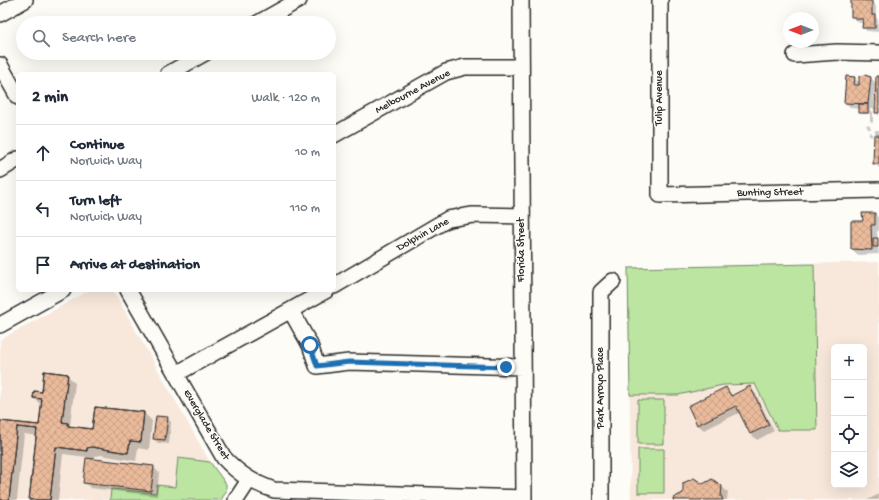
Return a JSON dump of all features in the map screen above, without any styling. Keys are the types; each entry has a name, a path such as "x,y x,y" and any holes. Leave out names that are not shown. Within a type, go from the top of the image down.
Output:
{"street":[{"path":"0,14 25,0"},
{"path":"270,16 299,0"},
{"name":"Florida Street","path":"521,0 520,67 524,499"},
{"name":"Tulip Avenue","path":"660,0 660,195"},
{"path":"795,55 837,52 879,53"},
{"path":"172,72 193,60"},
{"path":"0,65 16,93"},
{"name":"Melbourne Avenue","path":"336,134 446,72 465,67 520,67"},
{"path":"0,170 16,160"},
{"name":"Bunting Street","path":"660,195 879,190"},
{"name":"Dolphin Lane","path":"336,285 448,219 473,216 522,216"},
{"name":"Park Arroyo Place","path":"601,500 601,292 613,281"},
{"path":"0,325 59,292"},
{"name":"Everglade Street","path":"129,292 224,458 236,471 249,480 274,490 524,499"},
{"path":"176,374 324,292"},
{"path":"291,311 310,345 317,366 349,362 523,367"},
{"path":"236,500 249,480"}],"shaded area":[{"path":"879,262 879,500 631,500 628,268"},
{"path":"86,292 114,292 210,462 226,484 226,492 221,500 0,500 0,340"}],"green space":[{"path":"814,264 817,430 778,430 755,384 723,385 678,395 630,395 628,268"},
{"path":"638,400 664,400 664,444 638,444"},
{"path":"638,449 664,449 664,493 638,493"},
{"path":"178,458 210,462 226,484 226,492 221,500 110,500 111,489 156,493 157,485 175,487"}],"building":[{"path":"851,0 872,1 872,15 875,15 875,28 862,28 863,19 855,19 855,17 851,17"},
{"path":"865,75 871,77 868,104 844,103 846,76 855,77 854,85 859,85 859,76"},
{"path":"876,76 879,76 879,113 875,113"},
{"path":"859,104 868,104 868,113 859,113"},
{"path":"874,135 879,135 879,164 873,164"},
{"path":"862,213 875,213 875,225 871,225 872,250 851,249 851,221 863,221"},
{"path":"873,238 878,238 878,247 873,247"},
{"path":"44,371 68,374 62,422 68,423 68,426 92,429 95,407 144,412 141,442 130,441 128,453 92,447 87,448 87,451 56,447 50,500 29,500 37,429 17,427 9,500 0,500 0,421 39,425 42,399 33,398 34,391 42,392"},
{"path":"44,371 68,374 62,422 68,423 68,426 92,429 95,407 144,412 141,442 130,441 128,453 92,447 87,448 87,451 56,447 50,500 29,500 37,429 17,427 9,500 0,500 0,421 39,425 42,399 33,398 34,391 42,392"},
{"path":"750,386 769,425 750,434 736,406 697,425 688,406 726,387 731,396"},
{"path":"156,416 168,417 165,440 153,439"},
{"path":"86,458 154,466 151,491 83,483"},
{"path":"694,478 703,484 712,479 722,486 721,496 723,500 673,500 673,498 683,493 683,483"}],"route":[{"path":"310,345 317,366 349,362 506,367"}]}
